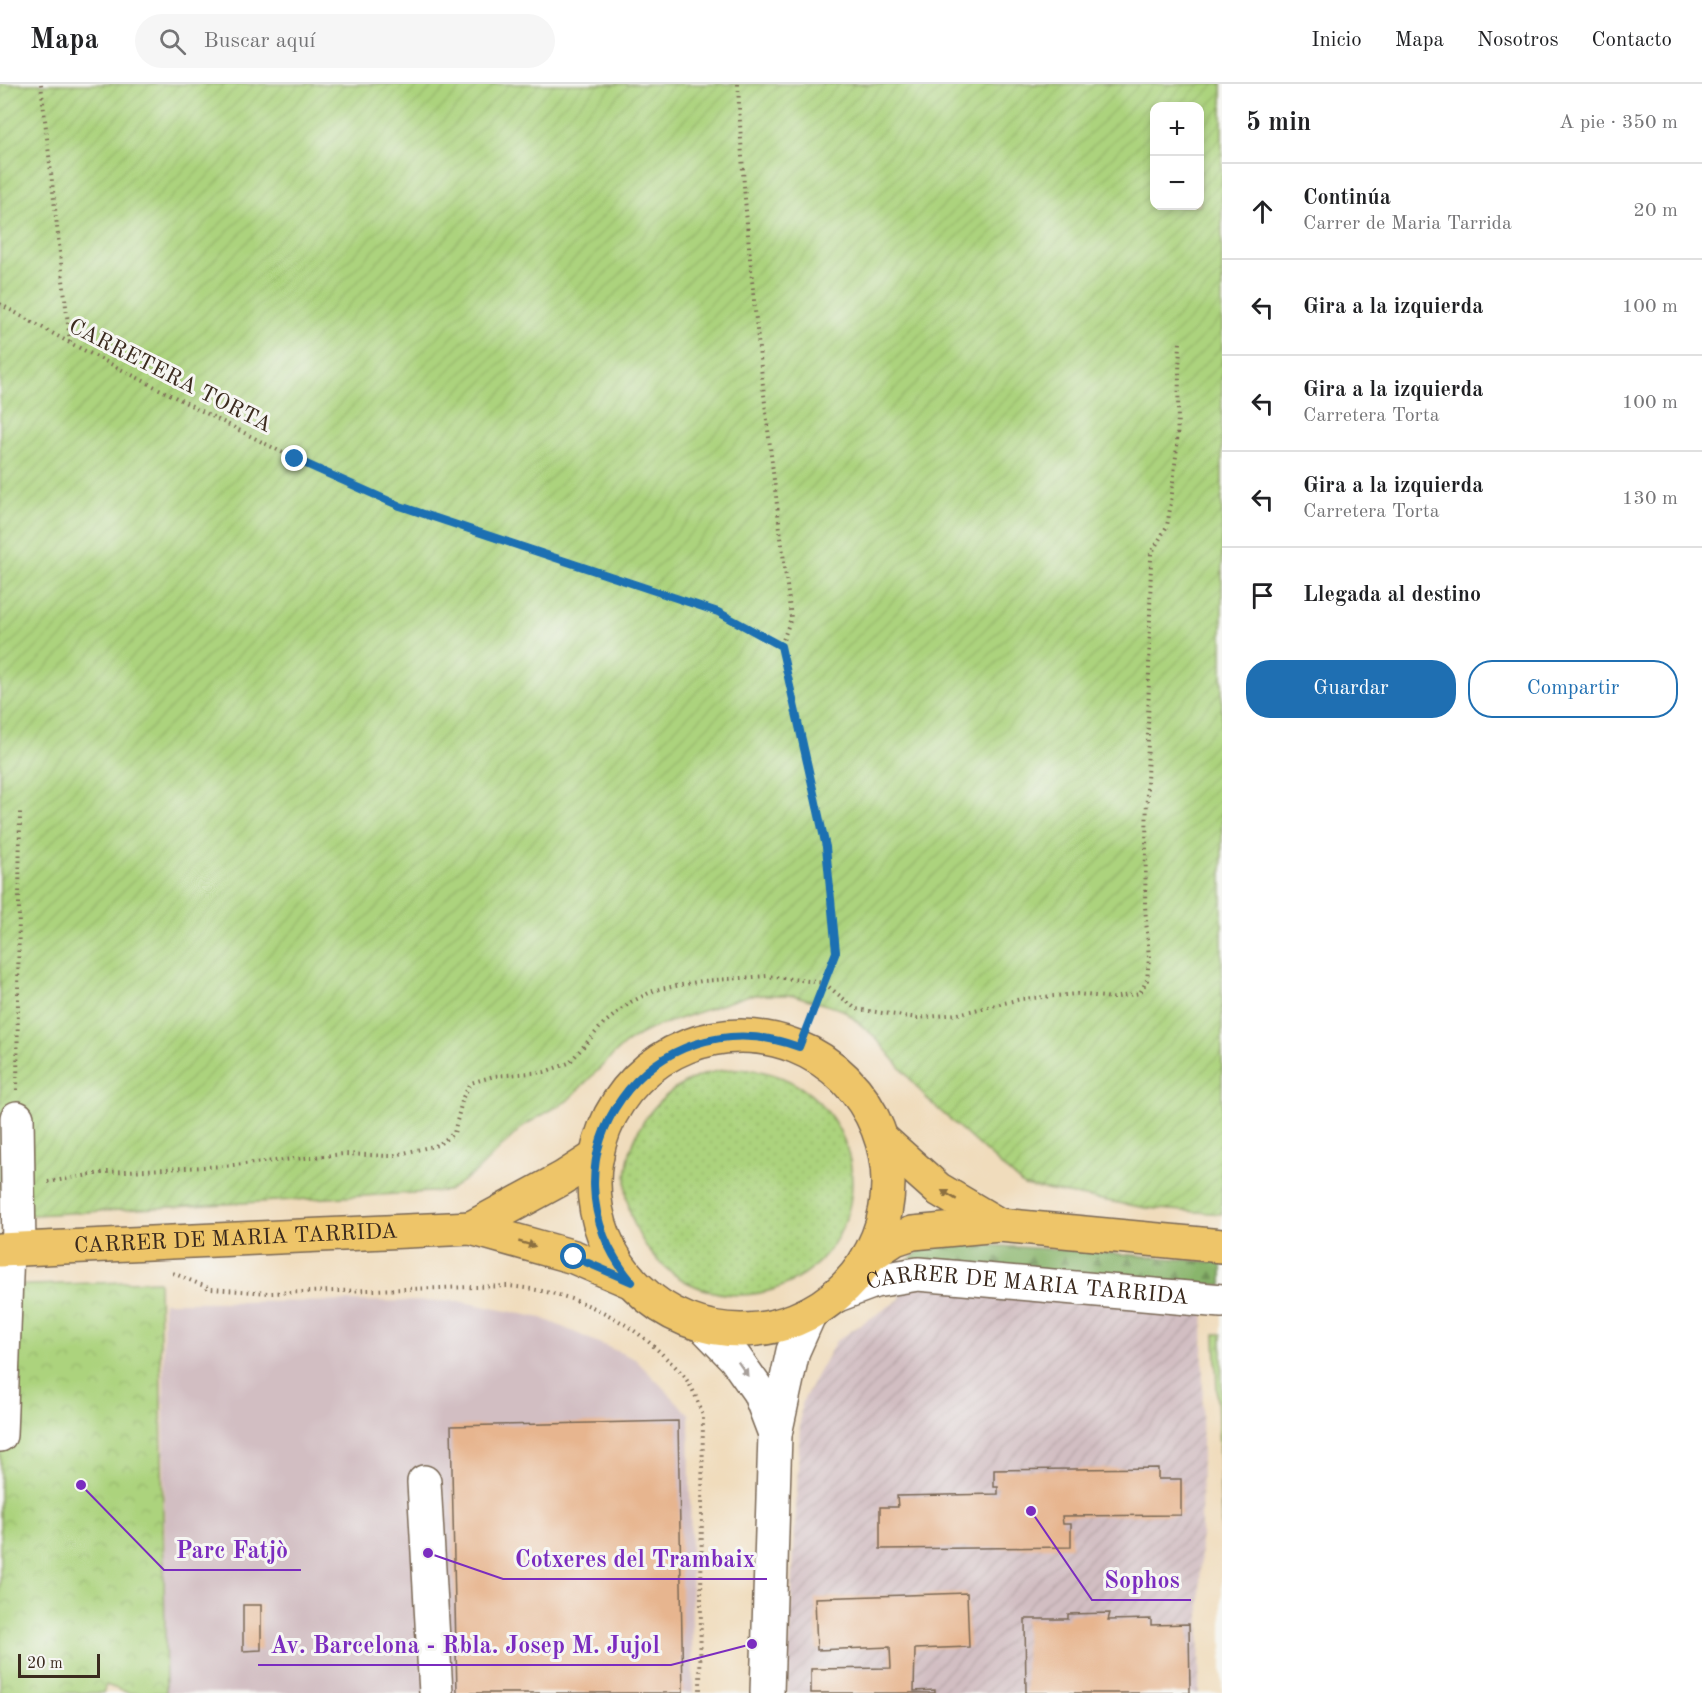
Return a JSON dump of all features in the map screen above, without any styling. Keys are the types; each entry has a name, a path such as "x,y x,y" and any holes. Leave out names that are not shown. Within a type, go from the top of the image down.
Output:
{"main road":[{"path":"765,1037 799,1047 830,1065 857,1091 867,1106 882,1139 889,1178 887,1205 880,1231 869,1256 854,1277 823,1304 785,1323 758,1329 731,1330 704,1326 665,1309 632,1282 616,1261 600,1224 594,1197 597,1156 607,1123 625,1093 650,1068 680,1049 713,1038 765,1037"},
{"path":"882,1139 938,1189 999,1225"},
{"name":"CARRER DE MARIA TARRIDA","path":"471,1228 563,1178 597,1156"},
{"path":"869,1256 895,1239 913,1233 999,1225 1222,1246"},
{"name":"CARRER DE MARIA TARRIDA","path":"9,1250 471,1228 574,1257 632,1282"}],"street":[{"path":"0,1435 9,1250 18,1186 17,1118"},
{"name":"CARRER DE MARIA TARRIDA","path":"823,1304 875,1281 918,1274 1222,1301"},
{"path":"767,1693 775,1434 793,1352 823,1304"},
{"path":"704,1326 735,1358 759,1392 775,1434"},
{"path":"424,1482 436,1693"}],"path":[{"path":"41,84 70,343"},
{"path":"738,84 742,172 758,342 791,618 781,646 826,847 836,952 799,1047"},
{"name":"CARRETERA TORTA","path":"0,304 70,343 295,459 400,506 718,612 781,646"},
{"path":"18,1186 107,1172 224,1166 344,1154 391,1156 438,1145 454,1133 462,1097 471,1083 494,1076 544,1072 569,1063 603,1024 631,1002 655,990 702,981 768,976 824,983 856,1010 917,1018 958,1014 1022,999 1077,994 1113,998 1140,993 1147,980 1149,958 1145,906 1151,554 1167,526 1171,503 1177,446 1180,340"},
{"path":"17,1118 20,812"},
{"path":"211,1289 268,1293 508,1286 533,1288 559,1294 593,1307 635,1331 654,1345 686,1379 697,1398 703,1416 700,1693"}],"shaded area":[{"path":"906,1262 1204,1283 1199,1693 787,1693 801,1404 836,1341 900,1299"},
{"path":"458,1301 542,1318 635,1359 689,1414 693,1693 166,1693 163,1302"}],"green space":[{"path":"0,84 1222,84 1222,1214 1146,1208 1024,1186 927,1099 874,1036 843,1010 793,995 749,995 655,1027 639,1035 613,1055 567,1101 523,1126 475,1173 448,1191 0,1217"},
{"path":"739,1069 772,1074 782,1078 802,1088 819,1102 833,1119 843,1139 847,1149 852,1182 847,1215 843,1225 833,1245 819,1262 802,1276 782,1286 772,1290 739,1295 706,1290 696,1286 676,1276 659,1262 645,1245 635,1225 631,1215 626,1182 631,1149 635,1139 645,1119 659,1102 676,1088 696,1078 706,1074"},
{"path":"931,1242 1088,1251 1222,1263 1222,1285 906,1262"},
{"path":"159,1281 166,1693 129,1693 106,1685 103,1693 0,1693 0,1286"},
{"path":"1215,1334 1222,1334 1222,1540"}],"building":[{"path":"678,1421 683,1693 457,1693 451,1426"},
{"path":"1158,1468 1158,1479 1181,1479 1181,1515 1062,1516 1063,1524 1071,1524 1071,1547 880,1549 880,1507 898,1507 897,1496 998,1494 998,1487 994,1487 994,1470"},
{"path":"967,1593 969,1647 915,1649 914,1691 935,1690 935,1693 811,1693 811,1669 891,1668 890,1647 817,1650 815,1598"},
{"path":"243,1605 261,1605 261,1650 243,1651"},
{"path":"1110,1613 1108,1620 1151,1619 1151,1625 1189,1624 1190,1693 1026,1693 1025,1619 1068,1619 1068,1614"}],"place":[{"name":"Parc Fatjò","path":"81,1485"},
{"name":"Sophos","path":"1031,1511"},
{"name":"Cotxeres del Trambaix","path":"428,1553"},
{"name":"Av. Barcelona - Rbla. Josep M. Jujol","path":"752,1644"}],"route":[{"path":"295,459 400,506 718,612 781,646 826,847 836,952 799,1047 765,1037 713,1038 680,1049 664,1058 650,1068 625,1093 615,1107 601,1139 595,1170 594,1197 609,1249 632,1282 574,1257"}]}
